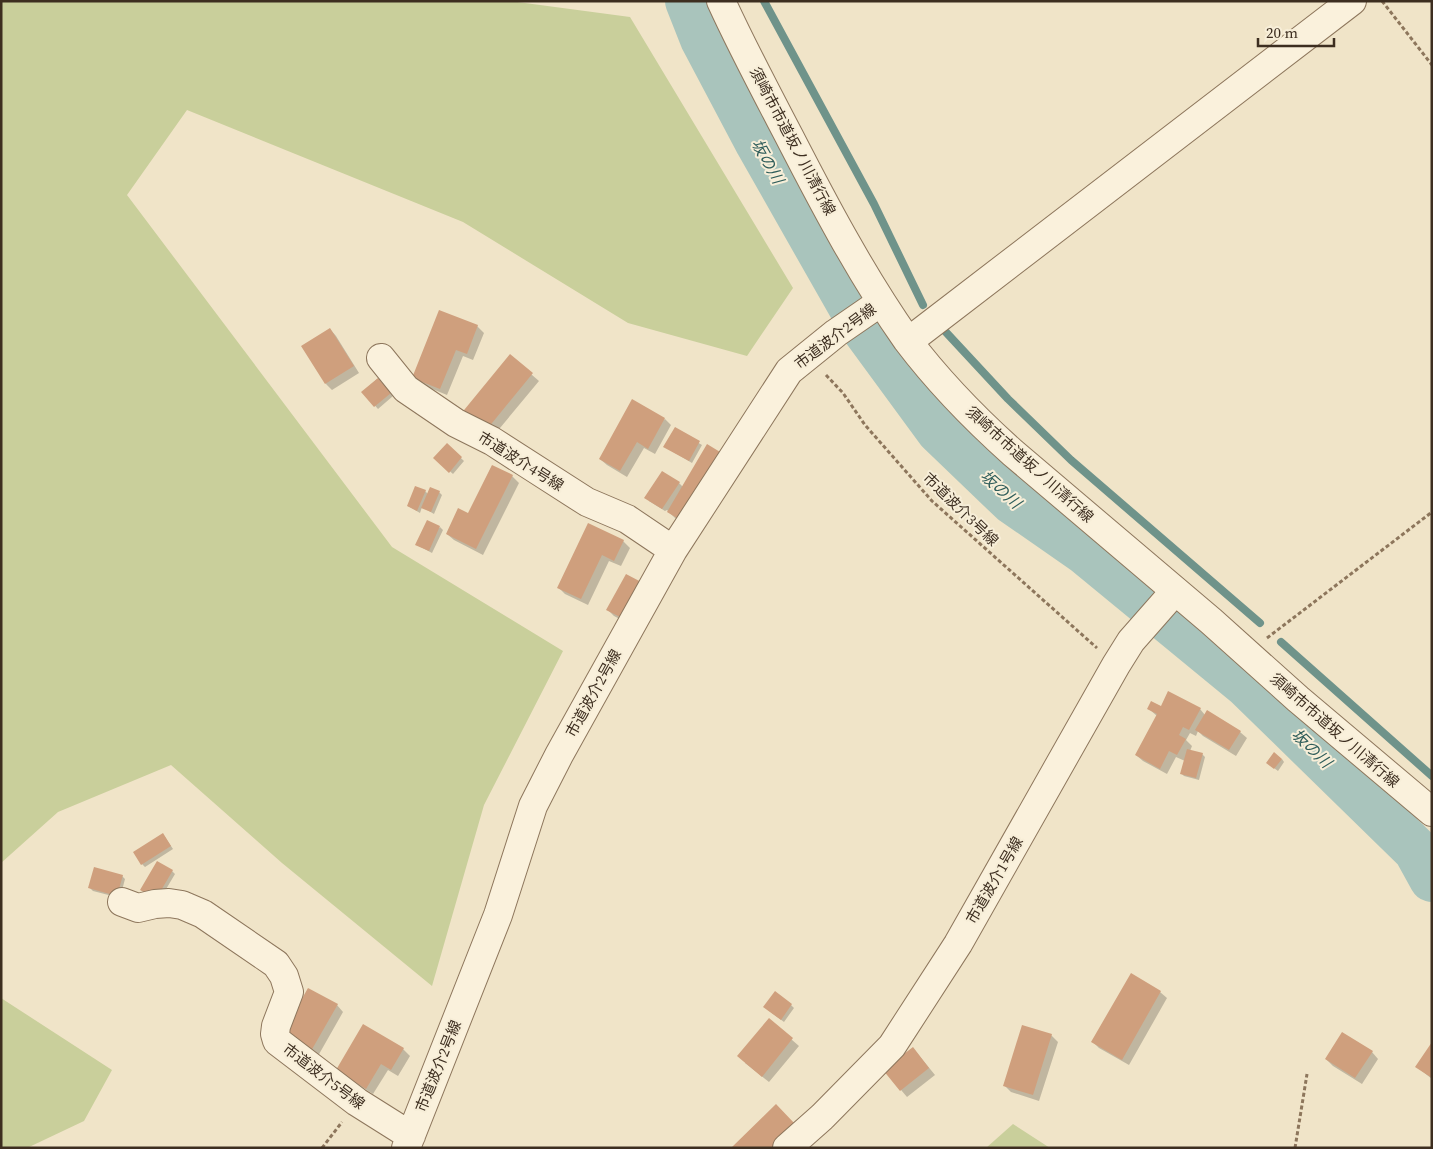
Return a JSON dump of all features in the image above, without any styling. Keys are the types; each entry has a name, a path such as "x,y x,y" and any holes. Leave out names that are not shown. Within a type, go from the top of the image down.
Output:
{"street":[{"name":"須崎市市道坂ノ川清行線","path":"721,1 876,305 947,387 982,425 1170,596 1211,621 1432,812"},
{"path":"908,341 1352,1"},
{"name":"市道波介2号線","path":"408,1142 498,915 533,806 558,755 673,550 789,371 836,332 876,305"},
{"name":"市道波介4号線","path":"381,358 406,389 456,423 507,450 587,502 627,519 673,550"},
{"name":"市道波介1号線","path":"787,1148 822,1117 892,1046 958,944 1116,665 1132,641 1170,596"},
{"name":"市道波介5号線","path":"122,902 138,908 169,903 182,905 203,914 276,964 284,976 289,992 276,1026 275,1034 277,1041 408,1142"}],"path":[{"path":"1382,1 1432,65"},
{"name":"市道波介3号線","path":"807,355 843,393 865,425 932,500 1116,665"},
{"path":"1248,654 1432,512"},
{"path":"1295,1148 1307,1074"}],"green space":[{"path":"1,1 510,1 630,17 793,288 747,356 628,323 463,222 187,110 127,195 392,547 563,651 484,805 432,986 282,863 171,765 58,812 1,863"},
{"path":"1,998 112,1070 84,1121 27,1148 1,1148"},
{"path":"1013,1124 1050,1148 986,1148"}],"building":[{"path":"439,310 478,325 467,354 456,350 440,389 412,378"},
{"path":"330,328 354,366 325,384 301,346"},
{"path":"510,354 533,373 488,428 460,415"},
{"path":"378,378 391,393 374,407 361,392"},
{"path":"632,399 665,418 648,449 637,442 620,471 599,459"},
{"path":"675,427 700,441 689,461 663,447"},
{"path":"447,443 462,457 449,473 433,458"},
{"path":"707,444 725,455 685,523 667,512"},
{"path":"492,465 513,475 476,549 446,534 458,508 468,513"},
{"path":"662,471 680,482 662,509 644,498"},
{"path":"415,486 426,490 417,511 407,506"},
{"path":"430,487 440,491 431,512 421,508"},
{"path":"427,520 440,526 429,551 415,545"},
{"path":"588,523 624,540 614,561 602,555 581,599 557,588"},
{"path":"626,574 645,584 626,620 606,610"},
{"path":"1168,691 1201,708 1189,730 1183,727 1179,735 1186,739 1177,755 1169,751 1160,769 1135,755 1157,714 1147,709 1151,701 1161,706"},
{"path":"1207,710 1241,731 1229,750 1195,730"},
{"path":"1187,749 1203,753 1196,778 1180,774"},
{"path":"1274,752 1282,759 1274,769 1266,763"},
{"path":"163,833 171,846 141,865 133,852"},
{"path":"157,861 173,870 156,899 140,890"},
{"path":"94,867 123,875 117,896 88,888"},
{"path":"1131,973 1161,991 1122,1060 1091,1042"},
{"path":"308,988 338,1004 311,1051 282,1034"},
{"path":"775,991 792,1004 781,1020 763,1007"},
{"path":"769,1018 793,1038 762,1077 737,1056"},
{"path":"363,1024 404,1048 391,1070 381,1064 366,1089 336,1070"},
{"path":"1022,1025 1052,1034 1033,1095 1003,1086"},
{"path":"1342,1032 1373,1051 1355,1078 1325,1059"},
{"path":"1432,1042 1432,1078 1415,1067"},
{"path":"913,1047 929,1068 900,1091 883,1070"},
{"path":"776,1104 795,1124 771,1148 731,1148"}],"waterway":[{"name":"坂の川","path":"688,1 703,39 758,143 862,326 939,431 1012,501 1084,551 1247,685 1416,850 1432,879"},
{"path":"764,1 874,204 923,305"},
{"path":"943,329 1008,399 1071,460 1260,623"},
{"path":"1281,642 1432,776"}]}
